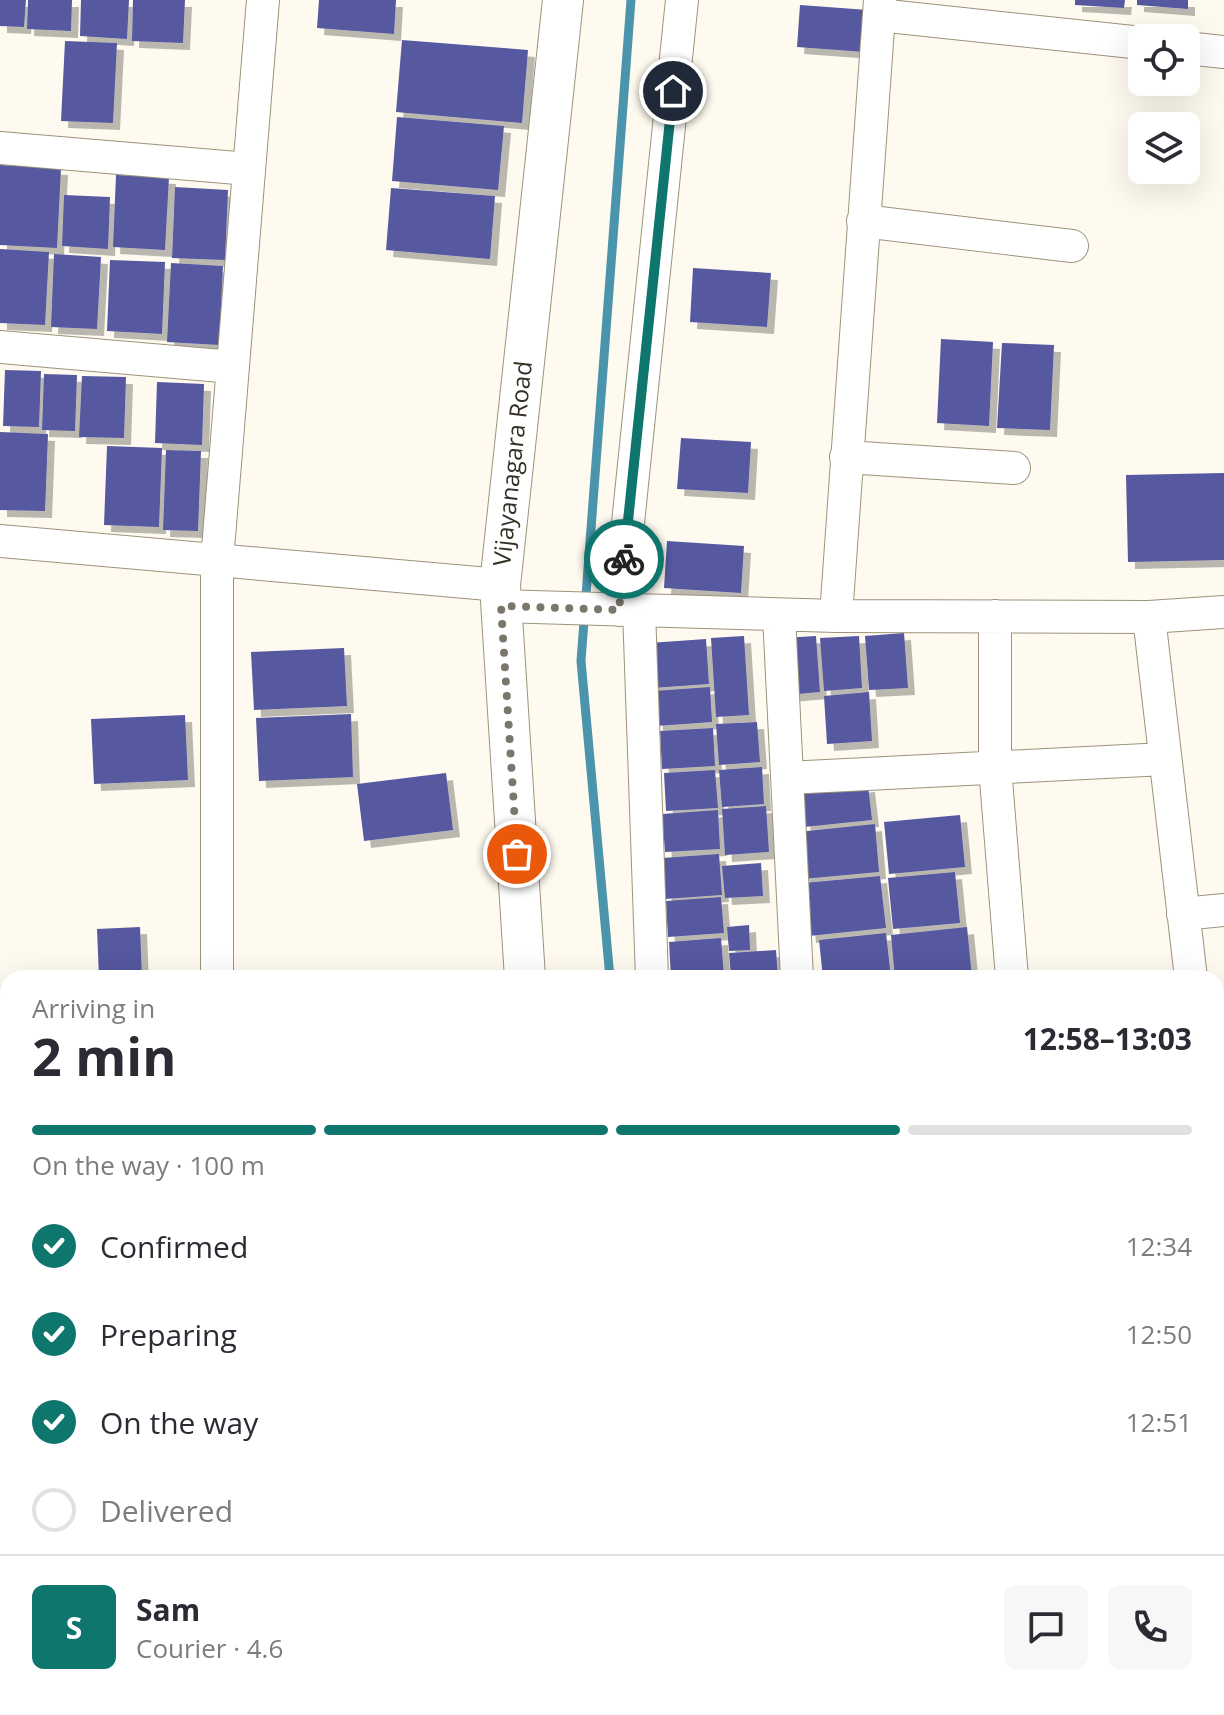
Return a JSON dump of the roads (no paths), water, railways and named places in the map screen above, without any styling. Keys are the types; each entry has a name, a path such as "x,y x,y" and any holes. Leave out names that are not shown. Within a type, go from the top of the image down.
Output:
{"street":[{"path":"217,970 217,561 263,0"},
{"name":"Vijayanagara Road","path":"524,970 501,596 563,0"},
{"path":"652,970 629,610 682,0"},
{"path":"836,616 880,7 1128,41"},
{"path":"1200,49 1224,52"},
{"path":"0,148 249,169"},
{"path":"863,221 1072,246"},
{"path":"0,347 233,367"},
{"path":"846,457 1014,468"},
{"path":"0,541 217,561 629,610 836,616 1149,617 1224,612"},
{"path":"779,615 797,970"},
{"path":"995,616 995,767 1011,970"},
{"path":"1149,617 1190,970"},
{"path":"787,778 1165,759"},
{"path":"1183,914 1224,910"}],"waterway":[{"path":"609,970 581,661 631,0"}]}
